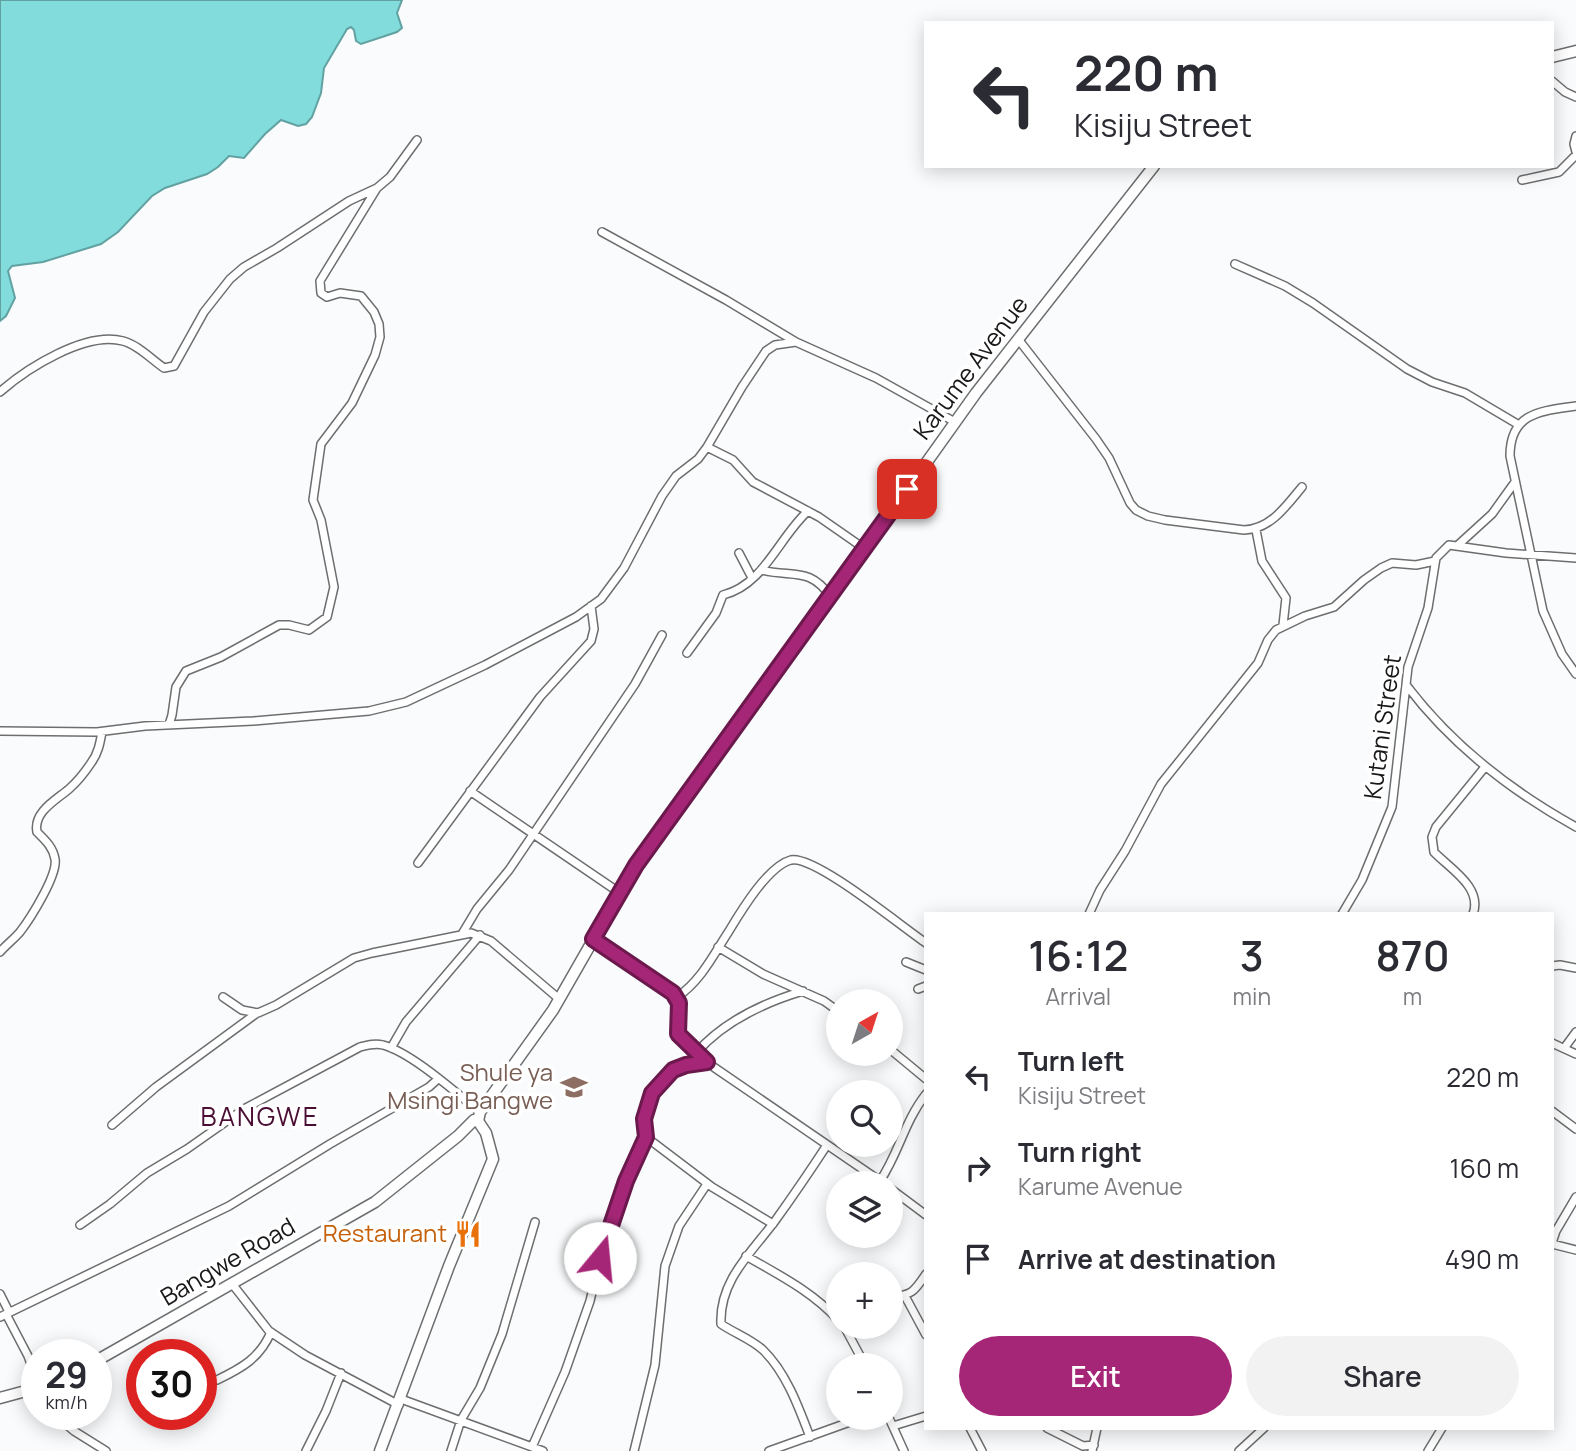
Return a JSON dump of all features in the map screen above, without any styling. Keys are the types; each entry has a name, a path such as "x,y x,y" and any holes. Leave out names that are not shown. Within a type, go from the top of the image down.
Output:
{"street":[{"path":"1554,56 1576,51"},
{"path":"1554,83 1576,97"},
{"path":"1522,180 1553,175 1564,169 1576,154 1576,136"},
{"path":"0,391 40,363 93,342 125,341 169,369 174,366 204,312 230,279 244,267 349,201 377,188 390,177 417,141"},
{"name":"Karume Avenue","path":"547,1017 636,865 955,422 1152,168"},
{"path":"169,725 176,687 186,671 221,657 279,625 309,629 327,617 334,587 321,520 313,500 321,444 352,403 375,355 380,337 374,312 361,296 341,293 327,297 321,293 320,281 377,188"},
{"path":"602,232 796,342 886,383 955,422"},
{"path":"1235,264 1284,286 1313,303 1407,369 1432,382 1465,393 1519,425"},
{"path":"1018,338 1109,458 1130,503 1147,516 1256,530 1275,517 1302,486"},
{"path":"0,731 102,732 169,725 337,716 406,702 485,665 576,617 601,599 624,568 653,510 676,476 698,459 707,447 735,397 766,351 775,345 796,342"},
{"path":"1576,406 1534,414 1519,425 1510,447 1543,611 1562,654 1576,674"},
{"path":"707,447 733,460 753,482 808,511 865,549"},
{"path":"1458,545 1492,514 1515,482"},
{"path":"687,653 716,614 723,595 732,593 761,570 791,528 808,511"},
{"path":"1256,530 1262,561 1286,598 1283,625"},
{"path":"1090,912 1161,784 1258,663 1268,640 1283,625 1334,607 1364,580 1389,564 1416,565 1435,561 1449,545 1576,558"},
{"path":"739,554 752,578"},
{"name":"Kutani Street","path":"1343,912 1362,880 1391,807 1411,655 1427,608 1435,561"},
{"path":"761,570 805,575 822,585 831,597"},
{"path":"418,863 540,697 592,641 594,629 591,606"},
{"path":"462,934 477,909 509,870 635,684 662,635"},
{"path":"1406,685 1430,715 1485,767 1576,827"},
{"path":"0,952 22,930 55,872 55,856 49,844 37,832 38,819 77,781 91,763 100,745 102,732"},
{"path":"1474,912 1471,891 1461,877 1434,852 1432,837 1441,821 1485,767"},
{"path":"470,791 620,893"},
{"path":"826,1144 707,1062 683,1041 677,1031 677,998 700,975 754,892 779,866 797,860 807,861 831,874 924,942"},
{"path":"112,1125 156,1087 258,1013 275,1006 354,958 462,934 480,935 491,941 558,998"},
{"path":"391,1048 406,1022 480,935"},
{"path":"593,939 677,998"},
{"path":"718,947 763,974 826,1002"},
{"path":"906,962 924,969"},
{"path":"1554,966 1576,968"},
{"path":"696,1053 734,1020 772,1001 803,991"},
{"path":"223,997 242,1010 258,1013"},
{"name":"Bangwe Road","path":"112,1352 375,1202 479,1116 547,1017"},
{"path":"1565,1047 1576,1032"},
{"path":"1554,1043 1576,1054"},
{"path":"80,1225 147,1173 260,1100 360,1046 380,1044 391,1048 438,1079 479,1116 493,1158 449,1266 380,1451"},
{"path":"903,1060 924,1077"},
{"path":"532,1447 565,1371 590,1301 605,1238 646,1137 644,1119 647,1105 659,1084 679,1066 707,1062"},
{"path":"5,1314 229,1206 429,1087 438,1079"},
{"path":"886,1171 907,1122 924,1097"},
{"path":"1554,1115 1576,1129"},
{"path":"646,1137 707,1184 773,1224"},
{"path":"810,1437 788,1386 764,1351 721,1324 722,1303 746,1256 773,1224 826,1146"},
{"path":"845,1157 865,1171"},
{"path":"634,1451 655,1365 665,1266 679,1226 707,1184"},
{"path":"1554,1238 1556,1231 1572,1212 1576,1197"},
{"path":"903,1198 924,1214"},
{"path":"451,1451 461,1420 480,1388 512,1308 535,1222"},
{"path":"1554,1244 1576,1250"},
{"path":"746,1256 826,1307"},
{"path":"924,1277 913,1293 905,1296 924,1331"},
{"path":"233,1285 271,1332 305,1355 400,1402 461,1420 543,1451"},
{"path":"0,1294 5,1314 21,1343"},
{"path":"217,1380 246,1367 266,1345 271,1332"},
{"path":"306,1451 327,1411 341,1373"},
{"path":"0,1398 21,1392"},
{"path":"903,1423 924,1417"},
{"path":"73,1430 106,1451"},
{"path":"769,1451 829,1430"},
{"path":"895,1430 904,1451"},
{"path":"971,1430 982,1451"},
{"path":"1051,1430 1083,1448 1093,1448 1097,1430"},
{"path":"1239,1451 1262,1430"},
{"path":"1428,1451 1441,1430"}],"water":[{"path":"0,0 402,0 397,13 402,28 361,44 356,41 354,30 351,27 347,29 324,68 321,93 312,117 306,124 298,126 281,120 244,158 229,156 207,174 165,188 152,196 118,232 101,244 43,262 12,266 8,271 15,298 6,316 0,321"}],"place":[{"name":"Shule ya Msingi Bangwe","path":"574,1087"},
{"name":"Restaurant","path":"468,1234"}],"district":[{"name":"BANGWE","path":"260,1117"}],"route":[{"path":"600,1258 626,1181 646,1137 644,1119 652,1093 679,1066 707,1062 678,1034 679,1003 673,993 593,939 636,865 789,657 907,489"}]}
